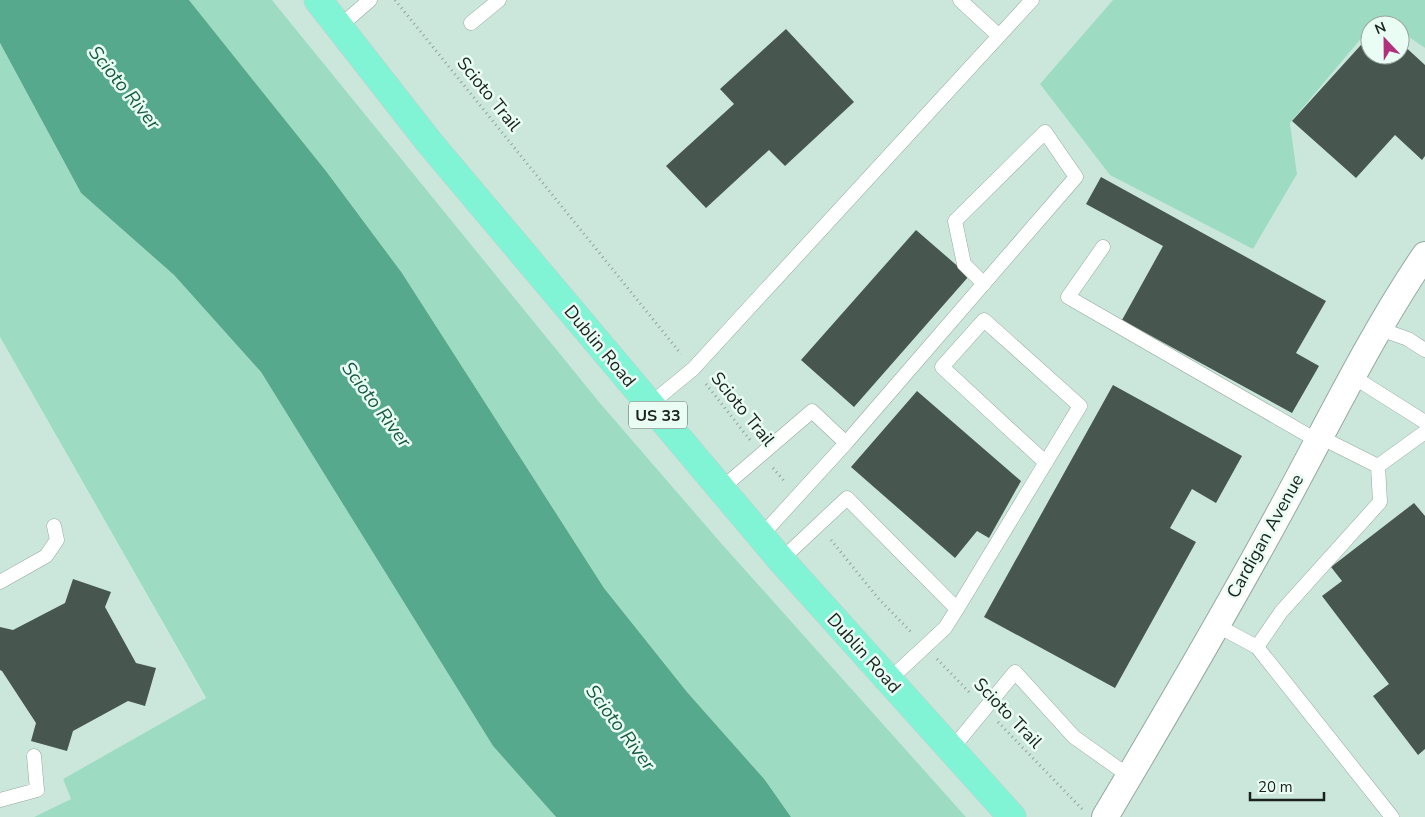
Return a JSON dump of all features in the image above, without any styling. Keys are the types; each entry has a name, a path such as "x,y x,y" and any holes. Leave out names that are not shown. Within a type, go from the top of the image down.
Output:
{"main road":[{"name":"Dublin Road","path":"318,0 430,142 649,405 781,560 1012,817"}],"street":[{"name":"Cardigan Avenue","path":"1094,814 1129,776 1280,512 1352,376 1425,255"}],"lane":[{"path":"339,27 370,0"},
{"path":"471,23 499,0"},
{"path":"960,0 999,36"},
{"path":"649,405 693,369 1032,0"},
{"path":"761,536 846,443 984,284 1076,178 1044,132 954,221 964,264 984,284"},
{"path":"1104,247 1068,297 1319,439 1378,466"},
{"path":"889,680 945,628 1046,463 1080,406 984,320 942,368 1046,463"},
{"path":"1380,329 1408,339 1425,350"},
{"path":"1352,376 1425,422"},
{"path":"721,489 763,455 812,411 846,443"},
{"path":"1378,466 1425,432"},
{"path":"1257,647 1281,612 1380,502 1378,466"},
{"path":"781,560 847,498 957,609"},
{"path":"0,582 46,556 57,540 54,526"},
{"path":"1216,626 1257,647 1392,817"},
{"path":"952,750 1015,672 1074,737 1129,776"},
{"path":"0,800 37,790 34,756"}],"path":[{"name":"Scioto Trail","path":"395,0 797,497"},
{"name":"Scioto Trail","path":"819,525 878,598 985,709 1094,814"}],"shaded area":[{"path":"189,0 272,0 600,403 721,543 966,817 791,817 765,780 687,692 604,588 402,273 326,171"},
{"path":"272,0 1113,0 1041,85 1297,174 1290,123 1360,40 1360,65 1410,65 1410,38 1425,48 1425,817 966,817 721,543 600,403"},
{"path":"1113,0 1425,0 1425,48 1410,38 1410,15 1360,15 1360,40 1290,123 1297,174 1253,249 1110,175 1040,84"},
{"path":"0,43 81,193 174,275 261,372 493,746 556,817 34,817 71,799 63,779 206,698 0,337"},
{"path":"0,337 206,699 63,779 71,799 34,817 0,817"}],"water":[{"name":"Scioto River","path":"0,0 189,0 326,171 402,273 604,588 687,692 765,780 791,817 556,817 493,746 261,372 174,275 81,193 0,43"}],"building":[{"path":"786,29 854,102 785,166 769,150 706,208 666,166 734,104 720,89"},
{"path":"1360,46 1360,65 1410,65 1410,51 1425,65 1425,156 1422,160 1395,135 1356,178 1292,121"},
{"path":"1101,177 1326,301 1296,353 1319,366 1292,413 1122,320 1163,246 1086,204"},
{"path":"916,230 969,276 854,407 801,360"},
{"path":"1113,385 1242,456 1216,503 1192,489 1170,528 1196,542 1115,688 984,617"},
{"path":"917,391 1021,481 989,538 977,531 955,558 851,467"},
{"path":"1414,503 1425,516 1425,749 1418,755 1373,696 1389,684 1322,596 1342,581 1331,567"},
{"path":"73,579 111,592 105,607 136,663 156,668 145,706 128,701 73,731 67,751 31,741 36,723 0,670 0,627 13,630 65,603"}]}
